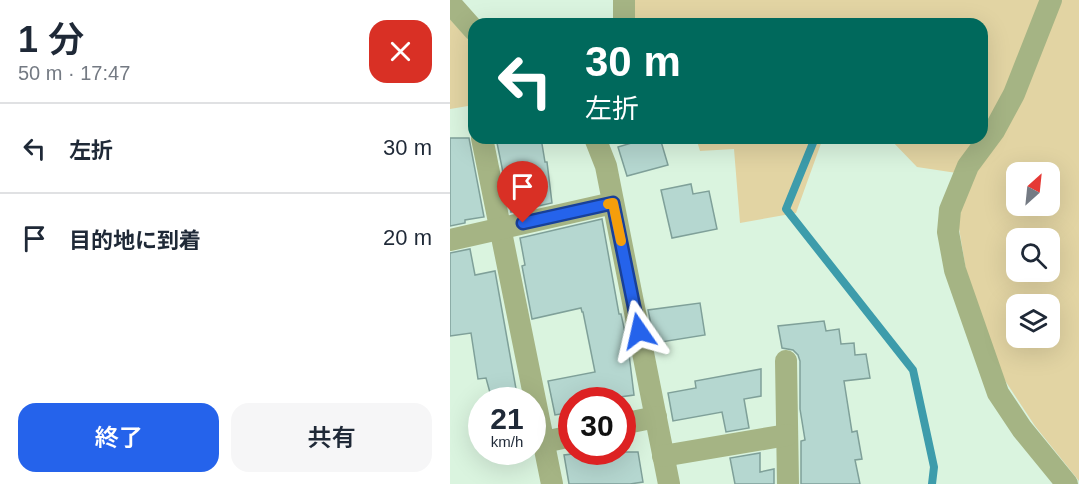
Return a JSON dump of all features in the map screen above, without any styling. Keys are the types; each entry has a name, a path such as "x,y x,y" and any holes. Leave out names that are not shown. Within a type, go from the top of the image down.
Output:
{"street":[{"path":"624,0 624,18"},
{"path":"988,139 1014,94 1051,0"},
{"path":"450,3 468,23"},
{"path":"483,144 533,387"},
{"path":"597,144 606,166 669,484"},
{"path":"984,144 968,166 950,210 948,232 955,270 998,393 1022,429 1067,484"},
{"path":"450,240 613,203"},
{"path":"786,361 788,484"},
{"path":"636,421 656,417"},
{"path":"663,456 787,435"},
{"path":"546,452 552,484"}],"shaded area":[{"path":"629,0 1079,0 1079,481 1035,426 998,370 968,283 958,222 970,175 917,167 895,144 988,144 988,18 628,18"},
{"path":"450,19 468,39 468,106 450,109"},
{"path":"698,144 821,144 796,213 740,223 734,149 700,151"}],"building":[{"path":"450,138 468,138 484,217 465,220 465,223 450,226"},
{"path":"497,144 542,144 545,162 547,162 552,203 511,212"},
{"path":"628,144 662,144 668,165 627,176 618,147"},
{"path":"691,184 693,194 709,191 717,229 672,238 661,190"},
{"path":"602,219 619,314 621,314 628,346 633,387 558,387 558,414 555,415 548,381 595,372 581,308 532,319 522,266 525,265 520,238"},
{"path":"470,249 475,275 495,271 516,387 488,387 486,378 478,379 471,333 450,336 450,253"},
{"path":"700,303 705,335 655,343 648,310"},
{"path":"824,321 826,331 839,329 841,344 854,343 855,355 866,354 870,378 844,381 852,432 857,431 862,459 855,460 860,484 801,484 801,441 805,440 800,409 800,361 793,350 782,348 778,326"},
{"path":"761,369 761,396 744,399 749,428 726,432 722,412 673,421 668,393 696,388 695,381"},
{"path":"636,452 638,452 643,482 569,484 566,465 636,465"},
{"path":"760,453 760,472 774,469 774,484 735,484 730,458"}],"waterway":[{"path":"813,144 786,209 913,370 934,467 932,484"}],"slow traffic":[{"path":"608,204 613,203 621,241"}],"route":[{"path":"523,223 613,203 639,331"}]}
